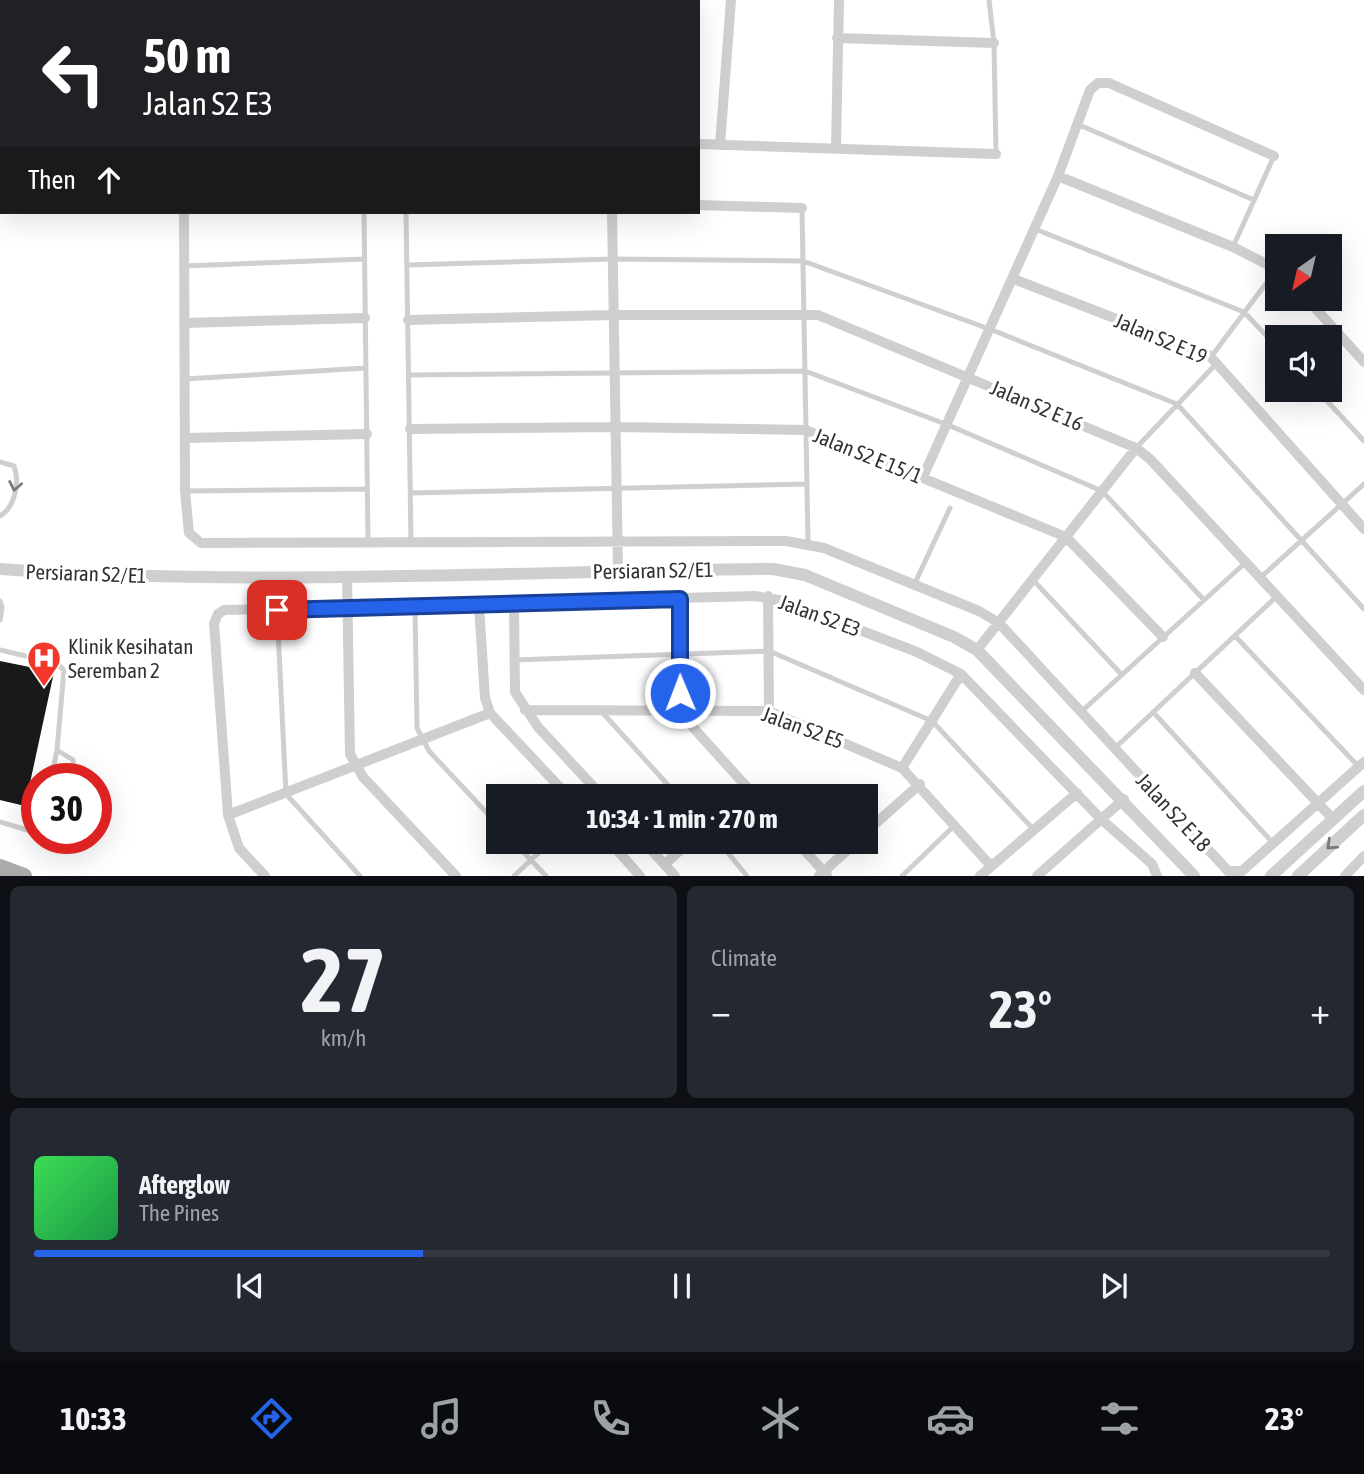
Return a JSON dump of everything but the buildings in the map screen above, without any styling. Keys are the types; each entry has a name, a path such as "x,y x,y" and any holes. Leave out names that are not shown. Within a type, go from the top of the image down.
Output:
{"main road":[{"path":"0,867 24,876"}],"street":[{"path":"720,145 731,0"},
{"path":"836,146 839,0"},
{"path":"837,38 994,43"},
{"path":"923,477 992,330 1058,176 1090,90 1098,83 1110,83 1274,156"},
{"path":"700,144 836,146 996,154"},
{"path":"1058,176 1233,247 1265,264"},
{"path":"700,205 802,208"},
{"path":"184,214 186,491 189,534 195,539 208,545 618,540 808,543 999,622"},
{"path":"612,214 618,570"},
{"name":"Jalan S2 E 19","path":"1014,279 1198,349 1214,360 1364,529"},
{"path":"1319,312 1364,362"},
{"name":"Jalan S2 E 16","path":"408,320 614,315 818,315 970,376 1136,448 1364,690"},
{"path":"184,323 365,318"},
{"name":"Jalan S2 E 15/1","path":"410,429 616,427 806,430 1066,537"},
{"path":"185,438 367,434"},
{"path":"977,650 1136,448"},
{"path":"1066,537 1163,637"},
{"name":"Persiaran S2/E1","path":"0,569 91,575 347,576 773,569 805,575 954,637 977,650 1124,799 1194,876"},
{"path":"347,576 348,742 356,766 456,876"},
{"path":"768,596 769,710"},
{"name":"Jalan S2 E3","path":"228,815 215,623 218,614 224,610 479,606 768,596 917,652 961,674 1101,819 1152,864 1157,876"},
{"path":"680,599 680,713 739,784"},
{"path":"514,605 515,692 525,710 591,784"},
{"path":"479,606 485,698 490,713 557,784"},
{"name":"Jalan S2 E 18","path":"999,622 1228,871 1242,871 1361,765"},
{"path":"1195,673 1333,819"},
{"path":"902,768 961,674"},
{"name":"Jalan S2 E5","path":"525,710 599,708 680,713 740,708 769,710 902,768 920,784 991,866"},
{"path":"265,876 239,848 228,815 490,713"},
{"path":"878,821 920,784"},
{"path":"1271,876 1364,791"},
{"path":"980,876 1077,793"},
{"path":"1037,876 1124,799"},
{"path":"1298,876 1364,815"},
{"path":"621,854 640,876"},
{"path":"655,854 676,876"},
{"path":"665,864 676,854"},
{"path":"807,854 823,874 844,854"},
{"path":"1345,876 1364,856"}],"lane":[{"path":"989,0 994,43 996,154"},
{"path":"1077,124 1254,200"},
{"path":"1233,247 1274,156"},
{"path":"802,208 808,543"},
{"path":"364,214 368,542"},
{"path":"406,214 411,542"},
{"path":"1035,229 1244,312 1265,334"},
{"path":"184,266 365,259"},
{"path":"407,265 613,259 803,261 992,330 1177,404 1364,609"},
{"path":"1136,448 1214,360 1244,312 1265,285"},
{"path":"185,379 366,368"},
{"path":"409,375 805,371 948,425 1102,491 1204,600"},
{"path":"1328,402 1364,441"},
{"path":"0,462 15,466 19,478 9,508 0,516"},
{"path":"411,493 617,486 807,484"},
{"path":"1260,578 1364,484"},
{"path":"186,491 367,488"},
{"path":"914,585 950,508"},
{"path":"1082,711 1246,562"},
{"path":"1033,579 1122,675"},
{"path":"1115,748 1276,597"},
{"path":"0,601 0,620"},
{"path":"415,607 417,729 422,740 486,811"},
{"path":"277,610 286,794 360,876"},
{"path":"1235,636 1361,765"},
{"path":"0,650 56,663 64,670 54,763"},
{"path":"514,660 769,651 932,720 1034,830"},
{"path":"599,708 667,784"},
{"path":"1153,712 1273,843"},
{"path":"57,750 73,760 73,763"},
{"path":"0,822 21,828"},
{"path":"902,876 956,824"},
{"path":"526,854 546,876"},
{"path":"514,876 537,854"},
{"path":"729,854 747,876"}],"place":[{"name":"Klinik Kesihatan Seremban 2","path":"44,688"}],"route":[{"path":"277,610 680,599 680,693"}]}
